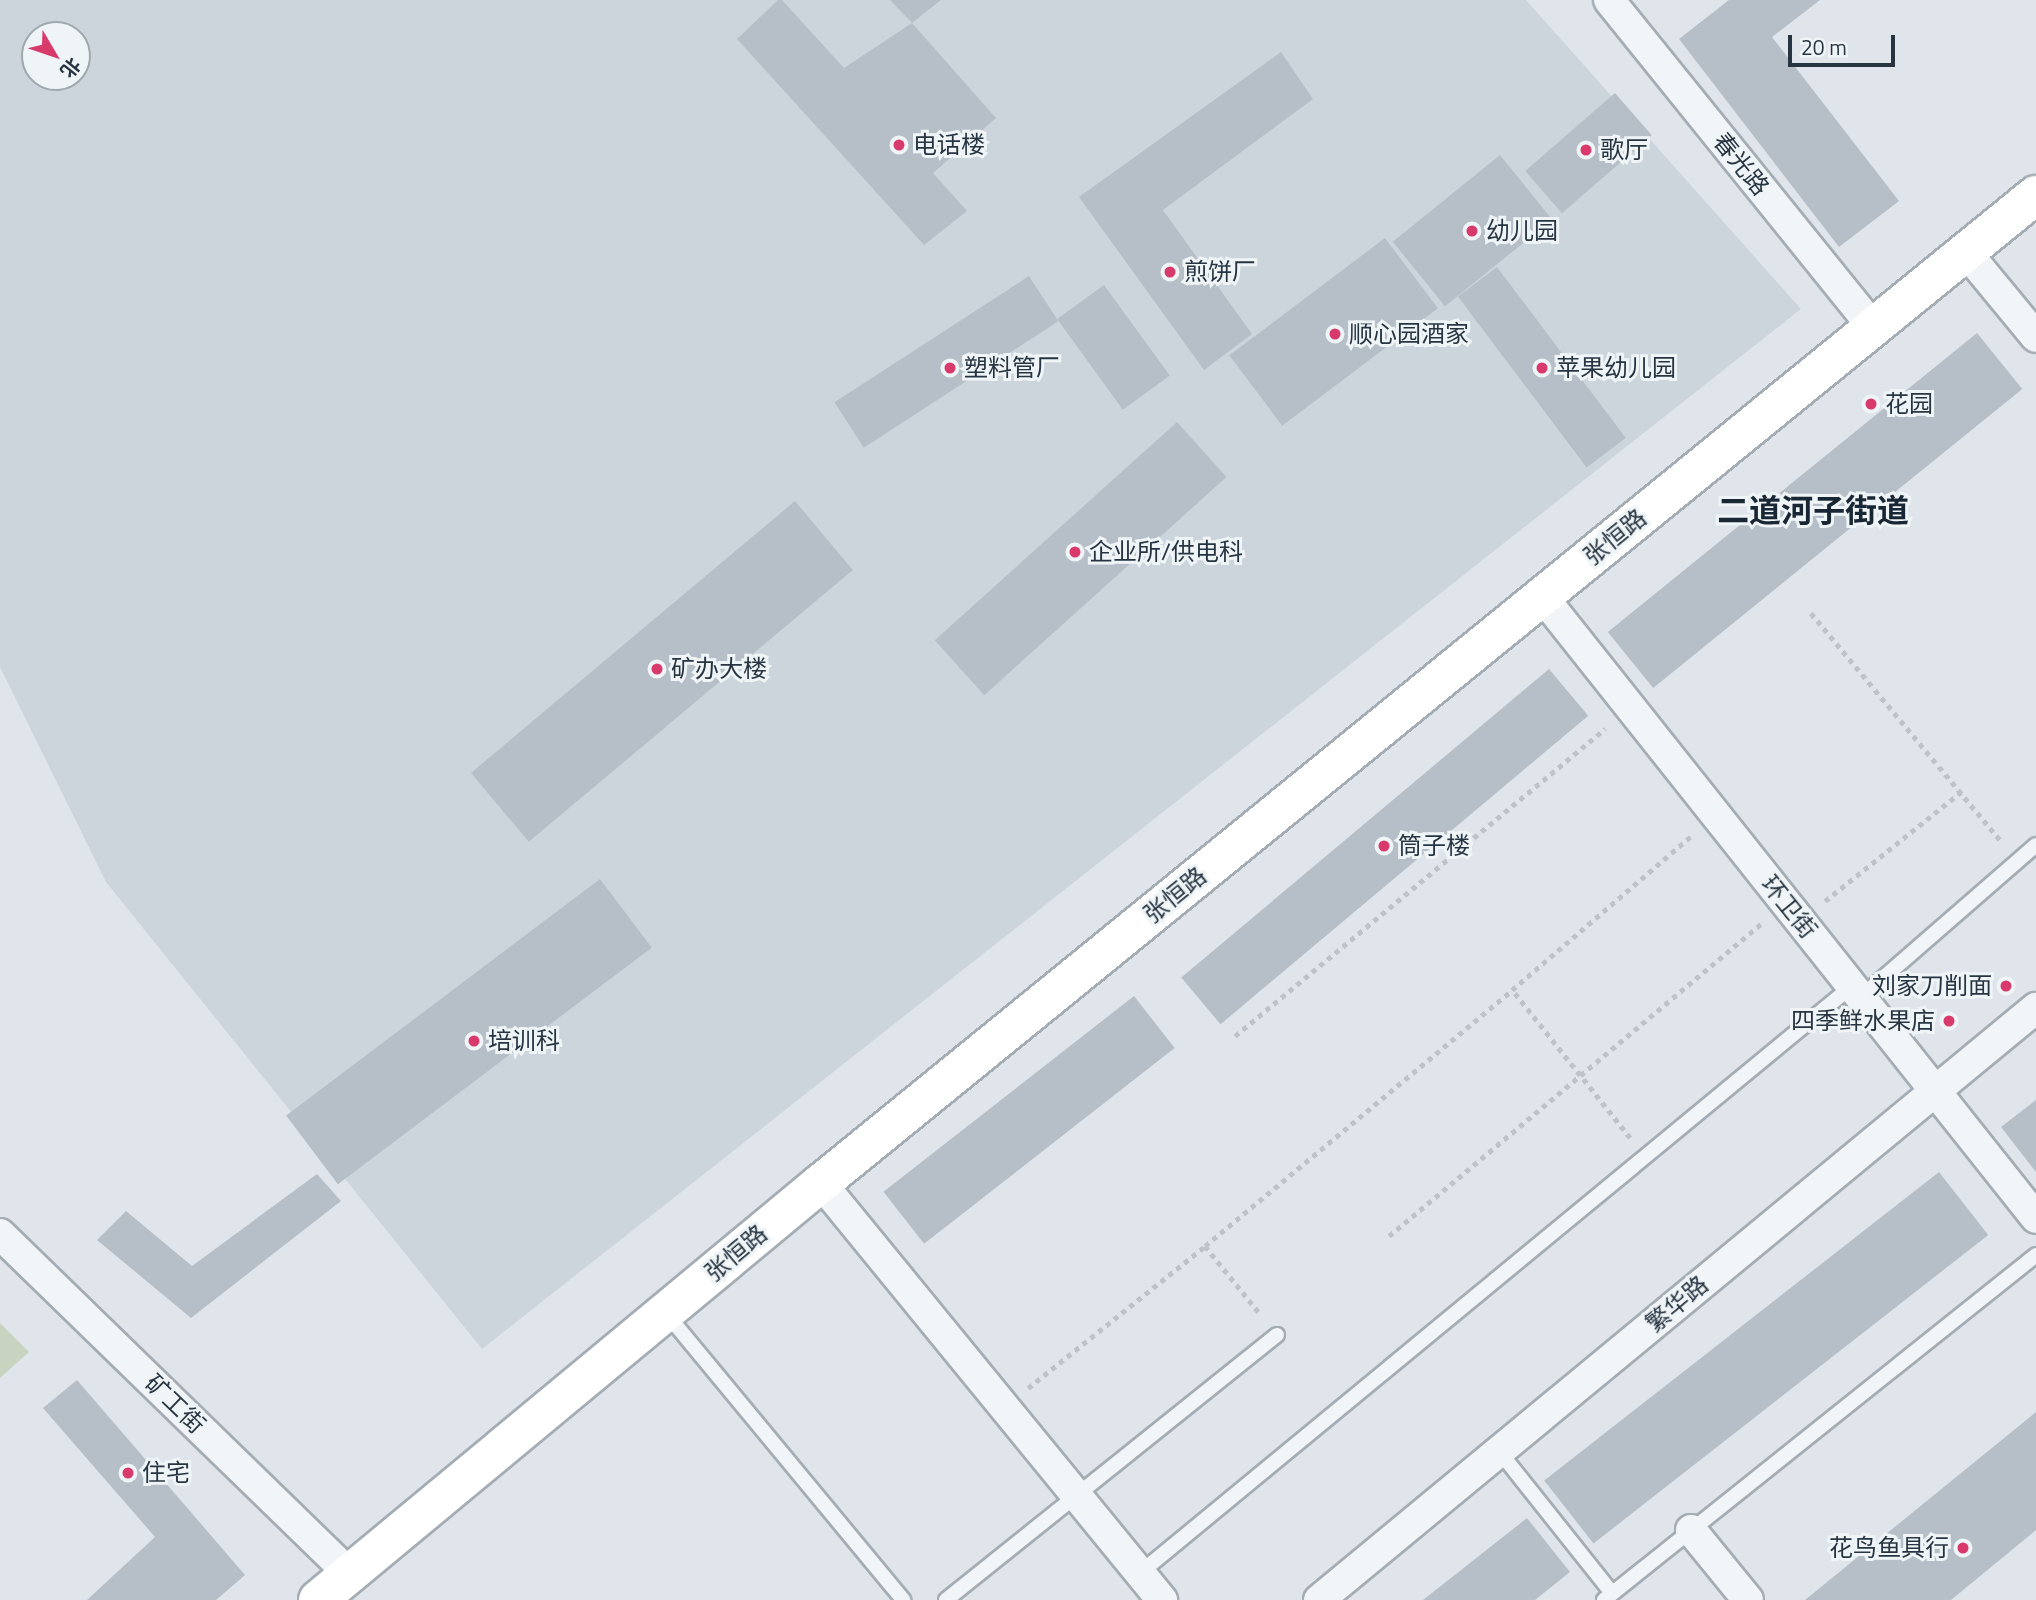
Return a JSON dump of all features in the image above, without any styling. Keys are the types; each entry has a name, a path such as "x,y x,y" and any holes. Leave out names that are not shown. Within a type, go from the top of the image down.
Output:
{"main road":[{"name":"张恒路","path":"318,1600 821,1183 2036,195"}],"street":[{"name":"春光路","path":"1609,0 1873,327"},
{"path":"1966,252 2036,337"},
{"name":"环卫街","path":"1542,596 2036,1218"},
{"name":"繁华路","path":"1319,1600 2036,1008"},
{"path":"821,1183 1162,1600"},
{"name":"矿工街","path":"0,1234 350,1574"},
{"path":"1691,1530 1748,1600"}],"lane":[{"path":"1140,1573 1646,1158 2036,845"},
{"path":"1499,1451 1608,1597 2036,1255"},
{"path":"665,1312 903,1600"},
{"path":"947,1600 1277,1335"}],"path":[{"path":"1811,613 2019,861"},
{"path":"1235,1036 1630,708"},
{"path":"1389,1236 1582,1077 1793,912 1961,792"},
{"path":"1005,1408 1512,990 1715,816"},
{"path":"1512,990 1646,1158"},
{"path":"1205,1245 1277,1335"}],"shaded area":[{"path":"0,0 1526,0 1801,309 482,1349 106,882 0,667"}],"green space":[{"path":"0,1323 29,1352 0,1378"}],"building":[{"name":"电话楼","path":"778,0 782,0 844,68 912,23 996,118 933,173 967,211 924,245 737,39"},
{"path":"890,0 941,0 912,23"},
{"path":"1729,0 1820,0 1772,37 1899,201 1839,247 1679,39"},
{"name":"煎饼厂","path":"1281,52 1313,99 1163,210 1252,334 1204,370 1079,197"},
{"name":"歌厅","path":"1615,93 1652,135 1562,213 1525,171"},
{"name":"幼儿园","path":"1500,155 1552,220 1445,306 1393,242"},
{"name":"顺心园酒家","path":"1385,238 1438,308 1282,426 1229,355"},
{"name":"苹果幼儿园","path":"1497,267 1626,438 1587,467 1458,296"},
{"name":"塑料管厂","path":"1029,276 1058,321 864,448 834,402"},
{"name":"塑料管厂","path":"1104,285 1170,376 1123,410 1057,319"},
{"path":"1977,333 2022,389 1653,688 1608,632"},
{"name":"企业所/供电科","path":"1177,422 1227,477 984,695 935,640"},
{"name":"矿办大楼","path":"795,501 853,570 529,842 471,773"},
{"name":"筒子楼","path":"1549,669 1588,716 1221,1024 1181,978"},
{"name":"培训科","path":"600,879 652,948 338,1184 286,1116"},
{"path":"1134,996 1175,1048 924,1244 883,1192"},
{"path":"2036,1100 2036,1172 2001,1127"},
{"path":"1939,1172 1988,1235 1593,1543 1544,1480"},
{"path":"317,1174 341,1201 191,1318 97,1240 126,1211 192,1266"},
{"name":"住宅","path":"77,1380 245,1575 216,1600 87,1600 155,1537 43,1408"},
{"path":"2036,1412 2036,1530 1951,1600 1805,1600"},
{"path":"1527,1518 1570,1572 1535,1600 1423,1600"}],"place":[{"name":"电话楼","path":"899,145"},
{"name":"歌厅","path":"1586,150"},
{"name":"幼儿园","path":"1472,231"},
{"name":"煎饼厂","path":"1170,272"},
{"name":"顺心园酒家","path":"1335,334"},
{"name":"塑料管厂","path":"950,368"},
{"name":"苹果幼儿园","path":"1542,368"},
{"name":"花园","path":"1871,404"},
{"name":"企业所/供电科","path":"1075,552"},
{"name":"矿办大楼","path":"657,669"},
{"name":"筒子楼","path":"1384,846"},
{"name":"刘家刀削面","path":"2006,986"},
{"name":"四季鲜水果店","path":"1949,1021"},
{"name":"培训科","path":"474,1041"},
{"name":"住宅","path":"128,1473"},
{"name":"花鸟鱼具行","path":"1963,1548"}],"district":[{"name":"二道河子街道","path":"1813,510"}]}
